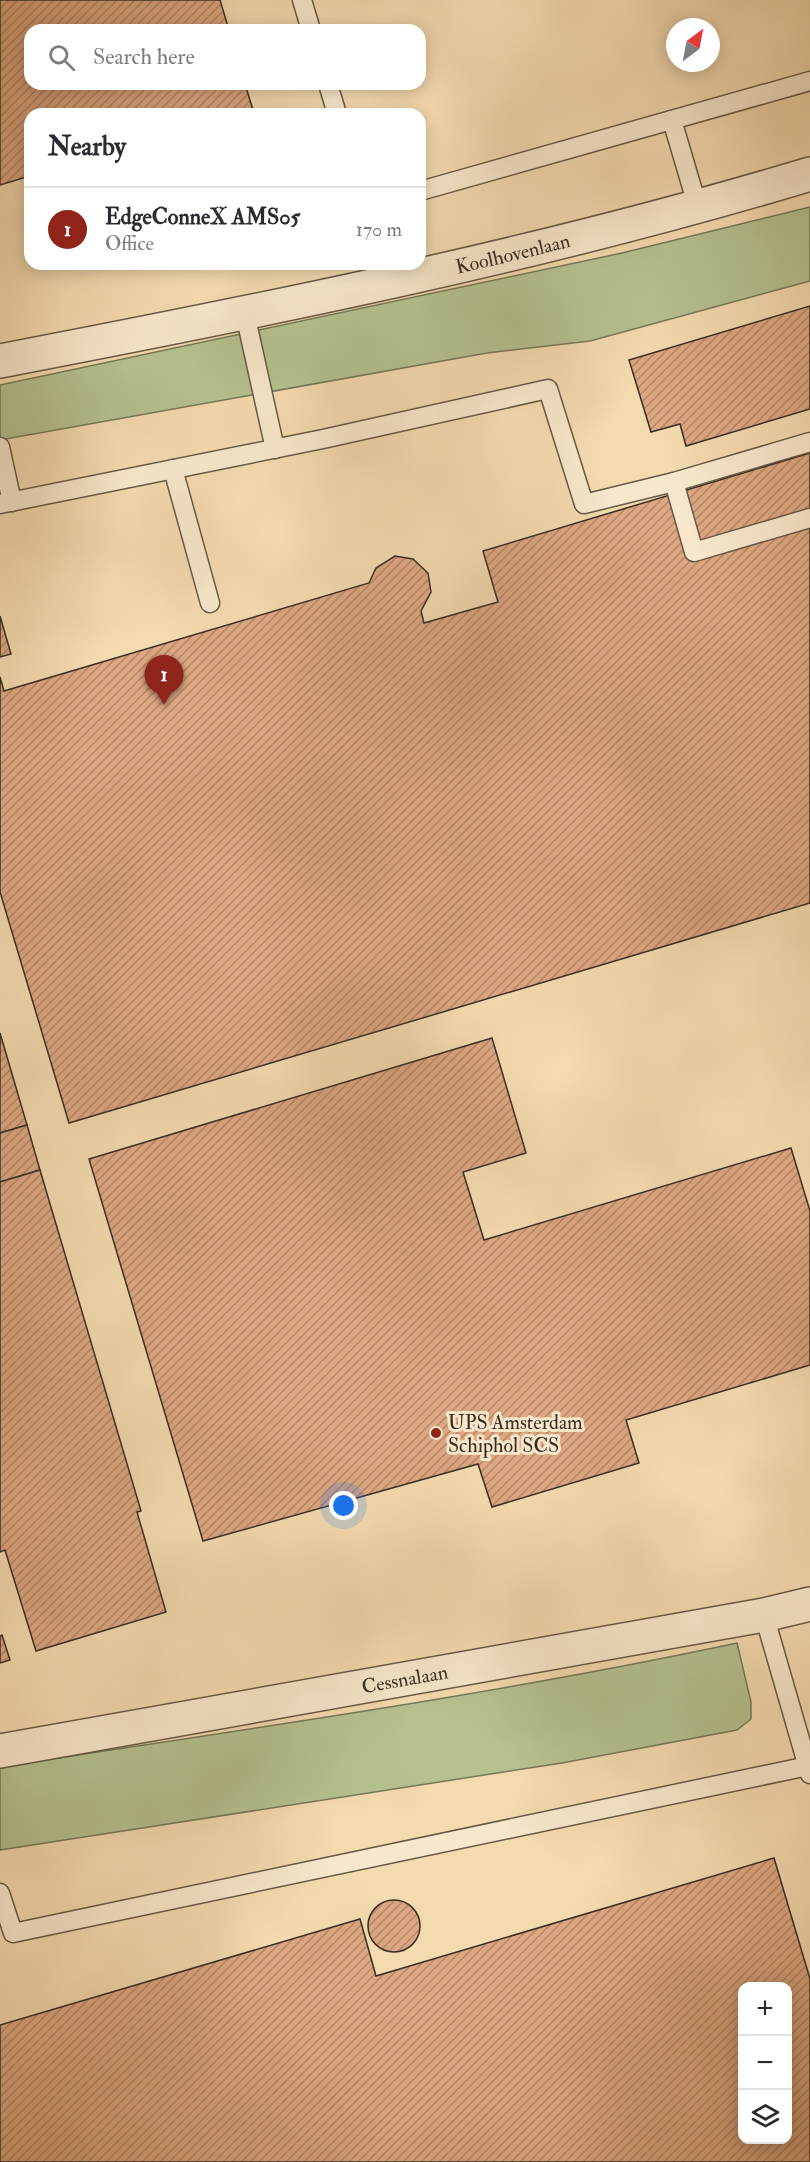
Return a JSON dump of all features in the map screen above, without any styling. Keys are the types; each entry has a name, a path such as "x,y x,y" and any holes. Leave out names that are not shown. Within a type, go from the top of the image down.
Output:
{"street":[{"name":"Koolhovenlaan","path":"0,361 246,314 698,208 810,174"},
{"name":"Cessnalaan","path":"0,1751 764,1615 810,1604"}],"lane":[{"path":"302,0 309,24"},
{"path":"426,189 810,81"},
{"path":"330,90 335,108"},
{"path":"672,120 698,208"},
{"path":"246,314 275,449"},
{"path":"0,447 6,503 275,449 548,389 584,504 674,482 810,442"},
{"path":"173,469 210,603"},
{"path":"674,482 694,552 810,518"},
{"path":"0,1893 13,1933 809,1770 764,1615"}],"green space":[{"path":"810,207 810,281 590,341 487,353 0,440 0,385 622,253"},
{"path":"737,1643 751,1702 751,1719 737,1730 562,1763 0,1850 0,1767 461,1695"}],"building":[{"path":"0,0 220,0 227,24 24,24 24,90 247,90 252,108 24,108 24,178 0,185"},
{"path":"810,306 810,409 686,446 680,424 651,432 629,360"},
{"path":"810,453 810,903 69,1123 0,892 0,677 4,691 369,583 376,568 395,556 413,559 428,573 431,592 421,611 424,623 498,602 483,551"},
{"path":"0,616 11,654 0,657"},
{"path":"0,1033 27,1125 0,1133"},
{"path":"492,1038 526,1153 463,1172 484,1240 791,1148 810,1211 810,1365 626,1420 639,1463 492,1507 478,1464 203,1541 89,1159"},
{"path":"27,1125 40,1170 0,1182 0,1133"},
{"path":"40,1170 141,1511 137,1512 166,1612 36,1651 5,1550 0,1552 0,1182"},
{"path":"2,1635 10,1660 0,1663 0,1636"},
{"path":"774,1858 810,1979 810,2162 0,2162 0,2025 360,1919 376,1976"},
{"path":"394,1900 404,1902 412,1908 418,1916 420,1926 418,1936 412,1944 404,1950 394,1952 384,1950 376,1944 370,1936 368,1926 370,1916 376,1908 384,1902"}],"place":[{"name":"EdgeConneX AMS05","path":"164,705"},
{"name":"UPS Amsterdam Schiphol SCS","path":"436,1433"}]}
